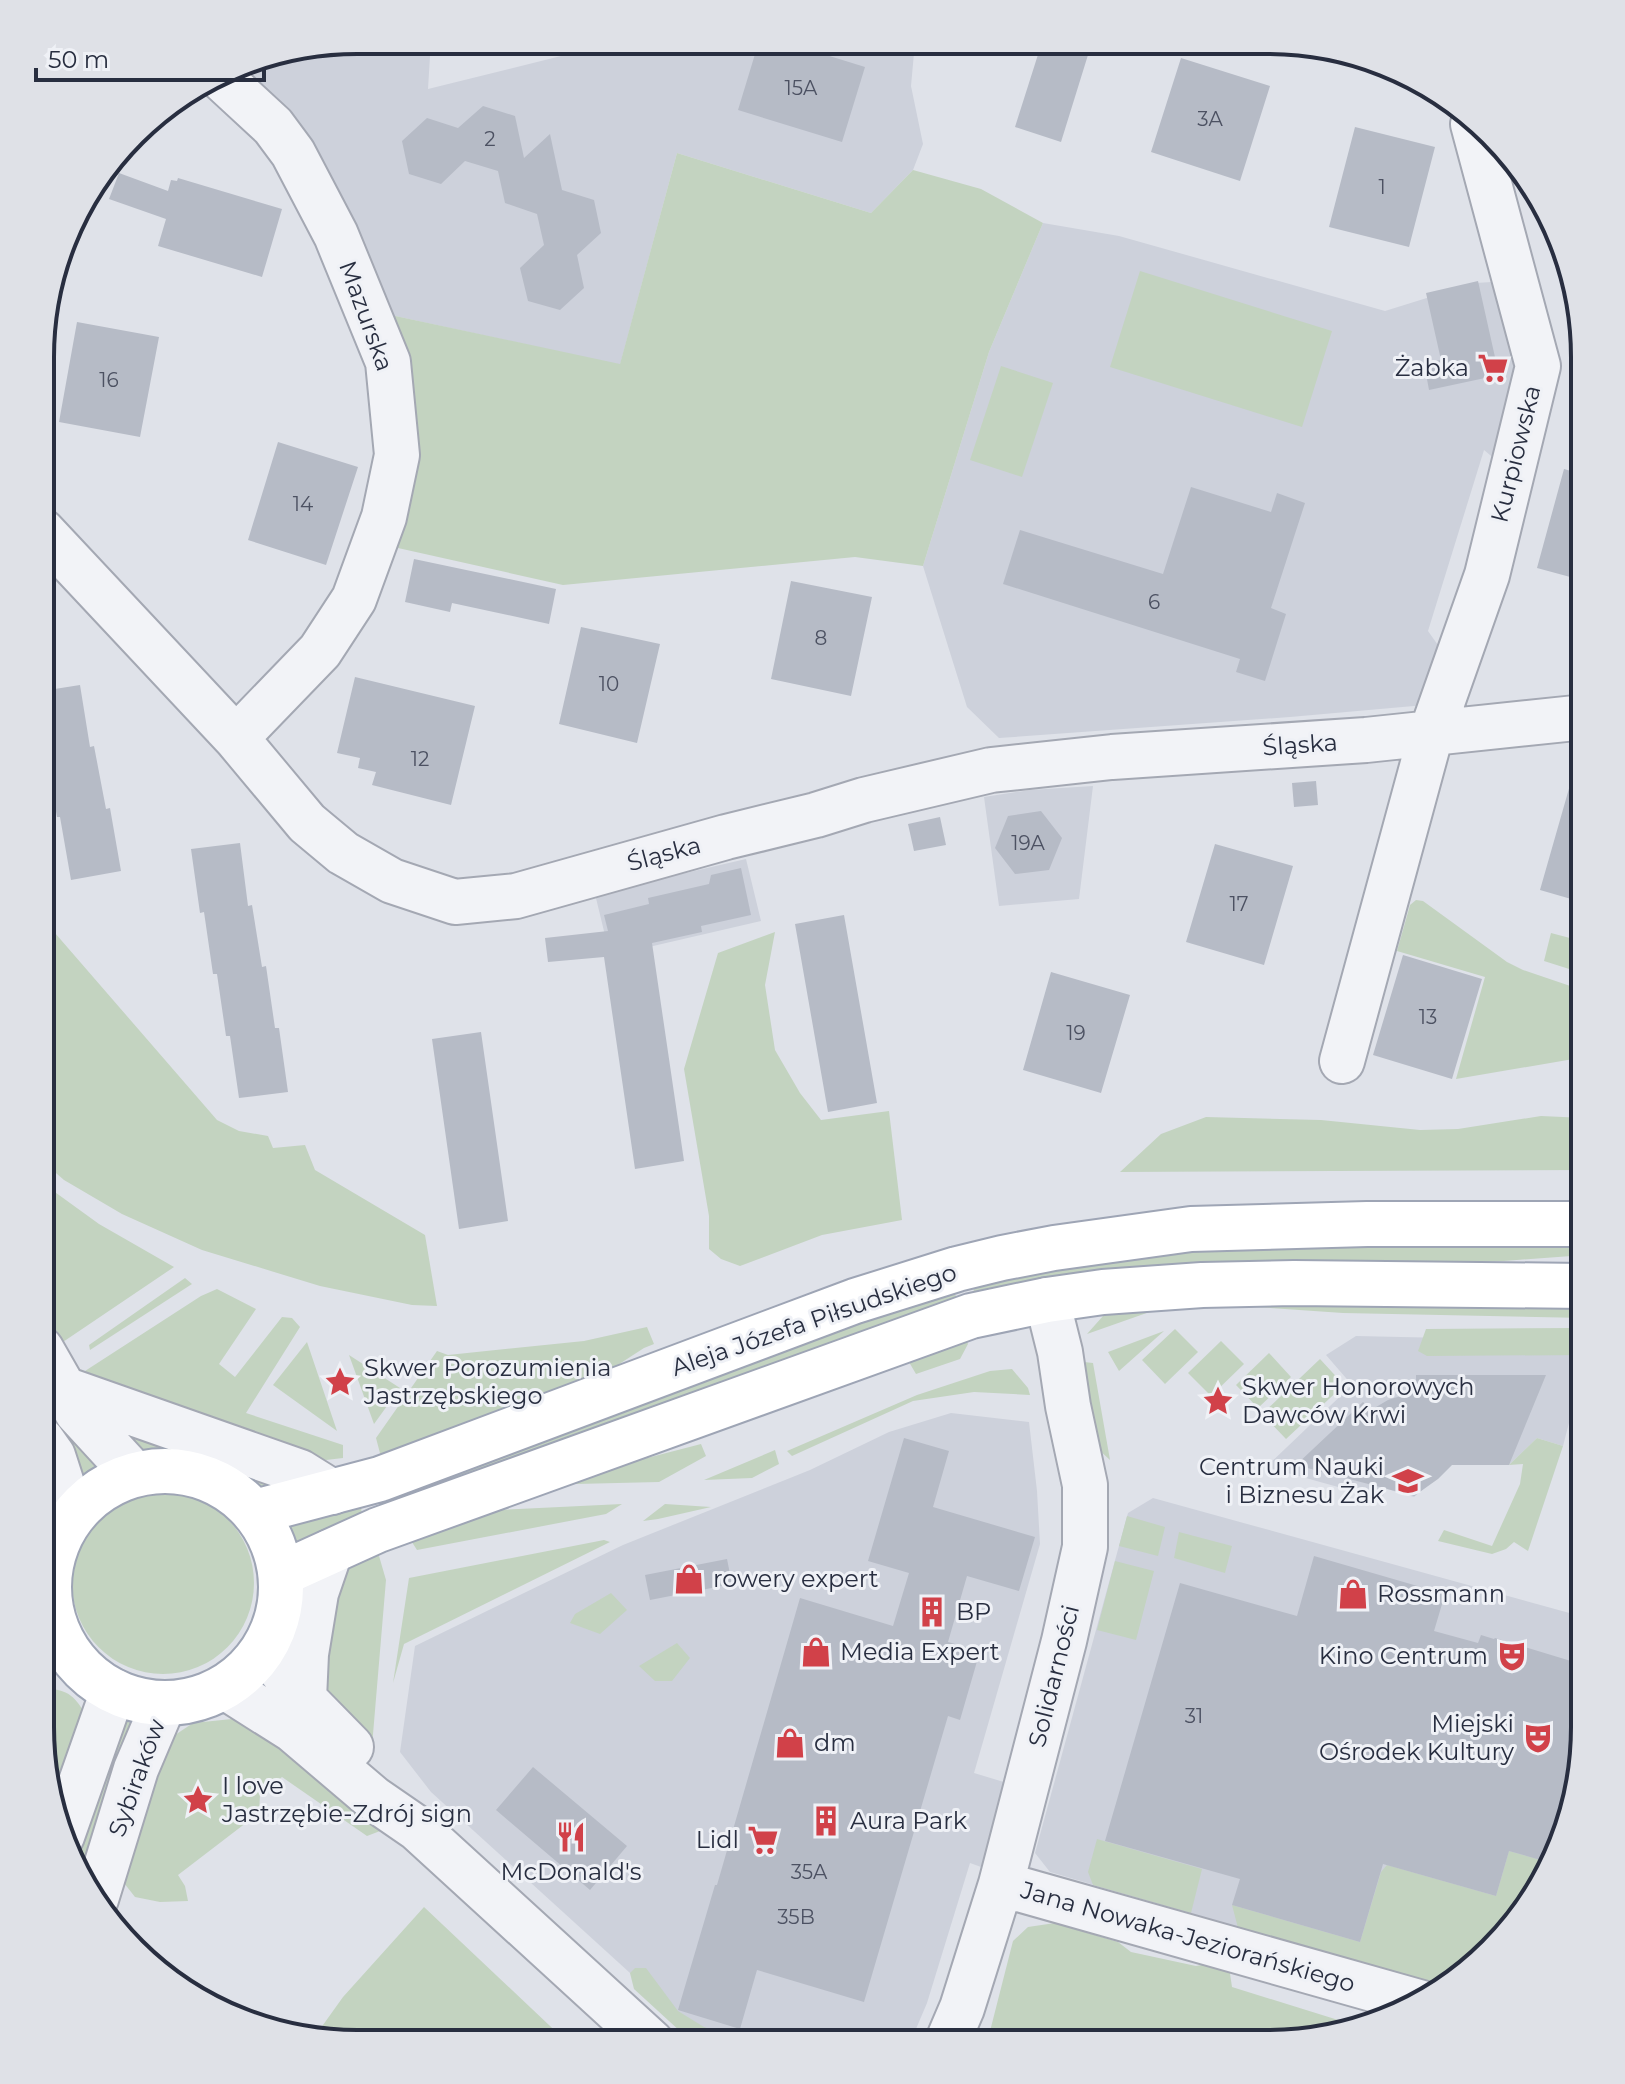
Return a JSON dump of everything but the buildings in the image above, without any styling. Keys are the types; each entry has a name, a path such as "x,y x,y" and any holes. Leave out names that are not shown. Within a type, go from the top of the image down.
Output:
{"main road":[{"name":"Aleja Józefa Piłsudskiego","path":"255,1512 380,1479 855,1301 1002,1258 1191,1229 1367,1224 1571,1224"},
{"name":"Aleja Józefa Piłsudskiego","path":"281,1574 378,1530 971,1316 1103,1292 1202,1285 1571,1286"},
{"path":"54,1553 72,1515 90,1497 110,1483 160,1469 200,1476 235,1494 255,1512 273,1541 281,1574 279,1613 264,1649 225,1687 185,1702 137,1700 113,1691 82,1670 55,1662 57,1630 54,1624"}],"street":[{"name":"Mazurska","path":"227,83 273,126 293,153 336,235 388,362 397,455 384,517 354,599 320,651 236,738"},
{"name":"Kurpiowska","path":"1431,734 1487,575 1538,366 1477,138"},
{"name":"Śląska","path":"54,544 236,738 307,823 343,853 392,881 455,902 516,896 864,800 991,770 1112,757 1431,734 1571,719"},
{"path":"1342,1061 1431,734"},
{"name":"Solidarności","path":"953,2030 1001,1884 1085,1547 1085,1485 1047,1300"},
{"path":"54,1372 77,1412 134,1474"},
{"path":"64,1389 300,1472 332,1492"},
{"path":"54,1459 72,1515"},
{"path":"304,1699 306,1654 316,1593 330,1552"},
{"path":"264,1649 304,1699 379,1776 418,1829"},
{"path":"225,1687 293,1730 373,1798 418,1829 638,2030"},
{"path":"64,1804 113,1691"},
{"name":"Sybiraków","path":"100,1886 136,1769 164,1703"},
{"name":"Jana Nowaka-Jeziorańskiego","path":"1001,1884 1404,1998"}],"shaded area":[{"path":"430,54 428,89 569,54 914,54 911,86 923,144 913,170 871,213 677,153 620,365 386,314 328,193 273,95 249,74 279,64 338,55"},
{"path":"1043,223 1119,236 1385,311 1475,283 1492,282 1514,367 1515,394 1496,460 1484,450 1428,631 1440,648 1425,705 999,738 967,707 923,566 989,352"},
{"path":"1093,786 1079,899 999,906 984,797"},
{"path":"746,859 761,921 610,956 595,894"},
{"path":"1356,1336 1571,1341 1571,1415 1563,1446 1537,1438 1509,1465 1447,1465 1444,1472 1414,1497 1387,1489 1381,1499 1266,1467 1352,1385 1326,1355"},
{"path":"951,1413 1029,1422 1040,1544 974,1773 1007,1783 984,1868 970,1863 927,2003 916,2030 693,2030 431,1792 400,1752 415,1646 623,1545 810,1470 889,1432"},
{"path":"1153,1498 1571,1613 1568,1766 1561,1805 1548,1843 1520,1895 1496,1927 1468,1955 1436,1979 1429,1983 1050,1872 1035,1853 1128,1513"}],"green space":[{"path":"677,153 871,213 913,170 981,189 1043,223 989,352 923,566 855,557 563,585 389,546 386,314 620,364"},
{"path":"1140,271 1332,331 1302,427 1110,367"},
{"path":"1001,366 1053,383 1022,477 970,460"},
{"path":"1416,900 1423,901 1507,962 1571,986 1571,1059 1456,1079 1485,977 1397,951 1410,905"},
{"path":"54,932 217,1120 239,1131 268,1136 273,1148 305,1145 315,1170 425,1235 437,1306 412,1305 320,1286 202,1250 122,1214 54,1171"},
{"path":"775,932 765,985 775,1050 800,1093 821,1120 889,1111 902,1220 822,1235 740,1266 721,1259 709,1249 709,1216 684,1069 718,953"},
{"path":"1551,933 1571,938 1571,970 1544,961"},
{"path":"1541,1116 1571,1117 1571,1170 1120,1172 1161,1134 1206,1117 1321,1120 1420,1130 1458,1129"},
{"path":"54,1191 99,1224 174,1267 57,1346 54,1342"},
{"path":"1571,1241 1571,1256 1375,1264 975,1298 972,1280 1183,1246"},
{"path":"185,1278 192,1284 90,1350 89,1345"},
{"path":"217,1289 256,1309 219,1364 235,1377 282,1317 292,1318 300,1327 246,1413 343,1445 343,1458 326,1460 273,1449 121,1394 85,1371 201,1296"},
{"path":"952,1290 960,1302 400,1503 394,1487 846,1325"},
{"path":"1571,1301 1571,1318 1343,1313 1242,1306 1158,1309 1087,1334 1116,1306"},
{"path":"647,1327 654,1344 593,1381 381,1457 376,1438 437,1351 448,1355 584,1341"},
{"path":"1571,1328 1571,1355 1427,1356 1418,1351 1426,1329"},
{"path":"1175,1329 1198,1352 1165,1384 1142,1360"},
{"path":"1164,1331 1119,1371 1108,1352"},
{"path":"965,1335 968,1344 960,1359 916,1374 909,1362 937,1344"},
{"path":"1221,1341 1244,1364 1211,1396 1188,1373"},
{"path":"307,1342 337,1431 273,1385"},
{"path":"1269,1353 1291,1377 1258,1408 1236,1385"},
{"path":"349,1355 400,1388 374,1424"},
{"path":"1320,1359 1344,1385 1286,1439 1262,1414"},
{"path":"1084,1362 1093,1363 1110,1460 1097,1448 1079,1369"},
{"path":"1012,1369 1030,1395 974,1392 913,1401 792,1456 787,1451 917,1395 990,1371"},
{"path":"54,1400 112,1465 75,1488 60,1440 54,1431"},
{"path":"119,1418 306,1487 251,1494 234,1477 204,1460 142,1450 109,1429"},
{"path":"1537,1438 1563,1446 1528,1551 1514,1542 1492,1554 1438,1541 1444,1530 1492,1546 1520,1484 1523,1464 1509,1465"},
{"path":"701,1444 706,1456 659,1482 576,1484 574,1477"},
{"path":"775,1450 779,1464 752,1478 704,1480"},
{"path":"163,1492 198,1499 227,1519 247,1548 254,1583 247,1618 227,1647 198,1667 163,1674 128,1667 99,1647 79,1618 72,1583 79,1548 99,1519 128,1499"},
{"path":"361,1504 362,1519 287,1554 276,1525 329,1516"},
{"path":"622,1504 606,1514 417,1550 410,1539 497,1510"},
{"path":"665,1504 711,1507 643,1521"},
{"path":"1127,1516 1165,1527 1158,1556 1119,1546"},
{"path":"1179,1532 1232,1546 1225,1573 1174,1558"},
{"path":"604,1540 610,1542 404,1644 393,1683 409,1578"},
{"path":"377,1549 386,1580 372,1746 327,1697 321,1634 326,1606 349,1568"},
{"path":"1115,1561 1154,1571 1136,1640 1097,1630"},
{"path":"611,1593 627,1610 600,1634 570,1623 575,1614"},
{"path":"677,1643 690,1658 672,1681 655,1681 639,1666"},
{"path":"54,1689 66,1693 84,1712 62,1793 55,1746"},
{"path":"232,1719 258,1728 388,1828 367,1836 282,1777 260,1795 259,1813 178,1875 185,1886 188,1901 160,1902 135,1897 124,1883 126,1866 169,1739 193,1723"},
{"path":"117,1720 133,1723 88,1866 78,1846"},
{"path":"1097,1839 1202,1869 1191,1913 1093,1885 1088,1872"},
{"path":"1509,1851 1540,1860 1496,1927 1468,1955 1429,1983 1238,1928 1232,1905 1360,1942 1381,1872 1387,1865 1496,1896"},
{"path":"424,1907 554,2030 321,2027 343,1997"},
{"path":"1055,1923 1118,1942 1131,1952 1196,1966 1228,1960 1232,1987 1341,2021 1268,2030 990,2030 1013,1941 1028,1927"},
{"path":"635,1968 646,1968 678,2011 712,2030 679,2030 634,1989 630,1973"}],"place":[{"name":"Żabka","path":"1493,368"},
{"name":"Skwer Porozumienia Jastrzębskiego","path":"340,1382"},
{"name":"Skwer Honorowych Dawców Krwi","path":"1218,1401"},
{"name":"Centrum Nauki i Biznesu Żak","path":"1408,1481"},
{"name":"rowery expert","path":"689,1579"},
{"name":"Rossmann","path":"1353,1594"},
{"name":"BP","path":"932,1612"},
{"name":"Media Expert","path":"816,1652"},
{"name":"Kino Centrum","path":"1512,1656"},
{"name":"Miejski Ośrodek Kultury","path":"1538,1738"},
{"name":"dm","path":"790,1743"},
{"name":"I love Jastrzębie-Zdrój sign","path":"198,1800"},
{"name":"Aura Park","path":"826,1821"},
{"name":"McDonald's","path":"571,1837"},
{"name":"Lidl","path":"763,1840"}]}
